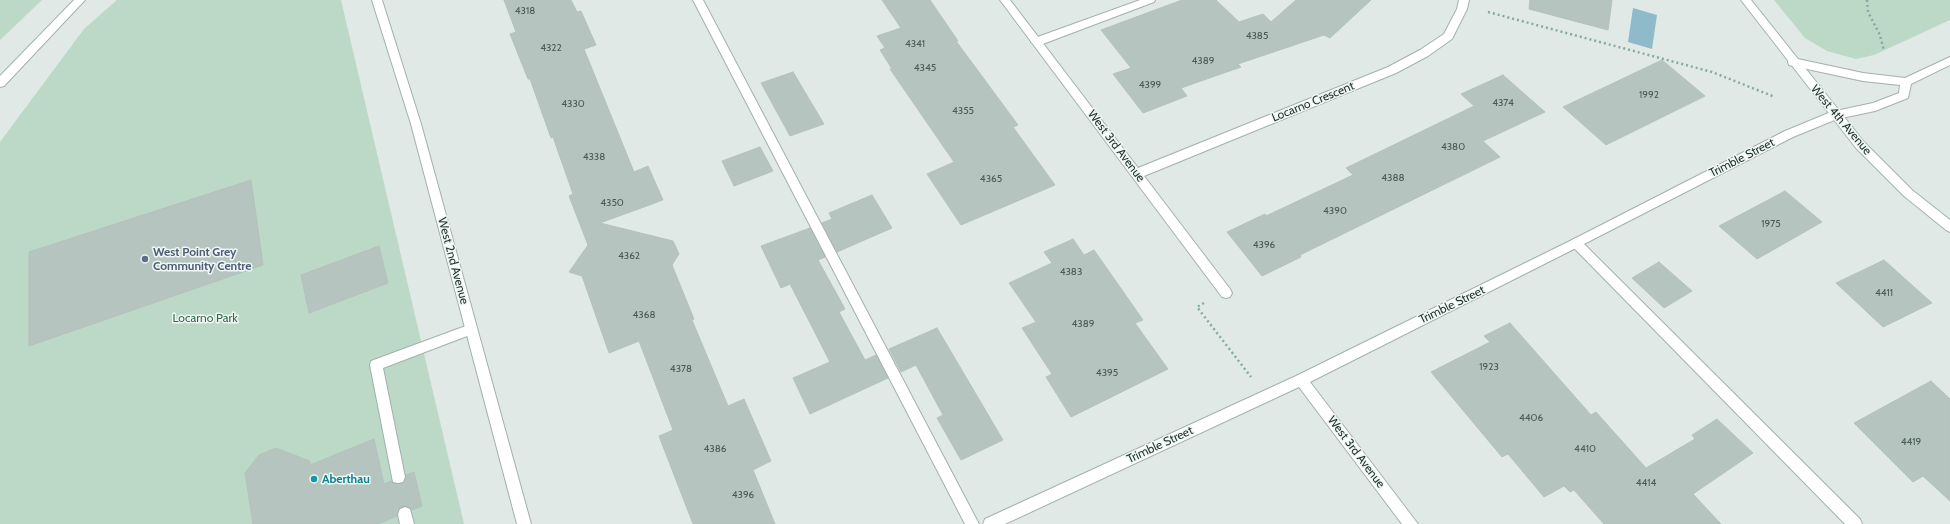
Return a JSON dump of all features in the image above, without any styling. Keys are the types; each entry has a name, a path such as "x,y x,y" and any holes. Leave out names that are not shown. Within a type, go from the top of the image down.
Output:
{"street":[{"path":"0,83 80,0"},
{"name":"West 2nd Avenue","path":"377,0 416,124 524,524"},
{"path":"698,0 972,524"},
{"name":"West 3rd Avenue","path":"1005,0 1226,293"},
{"path":"1036,42 1150,0"},
{"name":"Locarno Crescent","path":"1136,174 1392,70 1448,36 1462,9 1464,0"},
{"name":"West 4th Avenue","path":"1746,0 1793,62 1860,145 1908,193 1950,227"},
{"path":"1793,62 1863,77 1906,82 1950,61"},
{"name":"Trimble Street","path":"990,524 1301,380 1576,243 1789,134 1835,115 1875,107 1904,95 1906,82"},
{"path":"1576,243 1855,524"},
{"path":"398,477 376,365 471,329"},
{"name":"West 3rd Avenue","path":"1301,380 1411,524"}],"path":[{"path":"1866,0 1868,12 1880,35 1884,51"},
{"path":"1488,12 1712,72 1775,97"},
{"path":"1197,307 1266,396"}],"green space":[{"path":"0,0 42,0 0,40"},
{"name":"Locarno Park","path":"117,0 341,0 464,524 0,524 0,142 84,29"},
{"path":"1774,0 1950,0 1950,20 1874,55 1856,59 1827,51 1805,38"}],"water":[{"path":"1633,8 1657,15 1652,49 1628,42"}],"building":[{"path":"504,0 571,0 577,12 581,11 596,45 584,49 634,172 648,166 663,200 600,223 673,241 679,254 672,265 694,319 692,320 728,406 744,399 771,461 753,470 775,524 693,524 659,436 673,430 639,341 609,353 582,276 569,272 588,245 569,196 573,194 553,137 551,138 530,79 528,79 510,34 516,32"},
{"path":"882,0 930,0 958,41 956,41 1018,125 1013,127 1055,185 961,225 927,174 954,162 890,69 892,69 880,50 885,48 877,36 901,28"},
{"path":"1182,0 1216,0 1239,22 1263,14 1271,22 1296,0 1371,0 1330,38 1324,35 1238,64 1241,67 1181,88 1187,96 1143,113 1113,74 1131,68 1101,30"},
{"path":"1530,0 1612,0 1608,30 1529,9"},
{"path":"1662,60 1705,96 1606,145 1563,107"},
{"path":"793,72 824,124 790,136 761,83"},
{"path":"1503,75 1545,112 1483,141 1500,157 1300,255 1301,257 1262,276 1227,232 1265,214 1266,216 1353,175 1346,168 1474,106 1461,94"},
{"path":"760,147 773,171 734,186 722,161"},
{"name":"West Point Grey Community Centre","path":"251,180 263,265 29,346 29,252"},
{"path":"1785,191 1822,222 1757,259 1719,226"},
{"path":"872,195 892,228 837,252 822,223 832,219 829,213"},
{"path":"810,228 825,257 818,260 845,309 839,312 865,360 876,355 888,378 810,414 793,378 830,362 790,284 781,288 761,246"},
{"path":"1073,239 1084,255 1094,250 1143,320 1135,323 1168,369 1071,417 1046,377 1052,374 1022,328 1036,322 1009,283 1052,263 1044,252"},
{"path":"379,246 388,283 309,313 301,275"},
{"path":"1884,260 1932,303 1883,327 1836,283"},
{"path":"1659,262 1692,291 1664,308 1632,278"},
{"path":"1510,323 1591,415 1596,412 1646,468 1695,439 1692,435 1717,419 1753,453 1693,494 1721,524 1604,524 1574,490 1570,492 1564,486 1544,497 1508,454 1502,457 1431,372 1490,342 1484,336"},
{"path":"937,328 1003,440 961,460 937,418 943,415 916,365 901,372 889,349"},
{"path":"1931,381 1950,399 1950,501 1923,476 1913,482 1854,423"},
{"name":"Aberthau","path":"374,439 384,484 391,481 393,483 403,483 406,475 414,472 422,506 412,510 406,506 399,508 397,516 378,524 253,524 245,473 259,455 276,448 310,461 310,465"}],"place":[{"name":"West Point Grey Community Centre","path":"145,259"},
{"name":"Aberthau","path":"314,479"}]}
